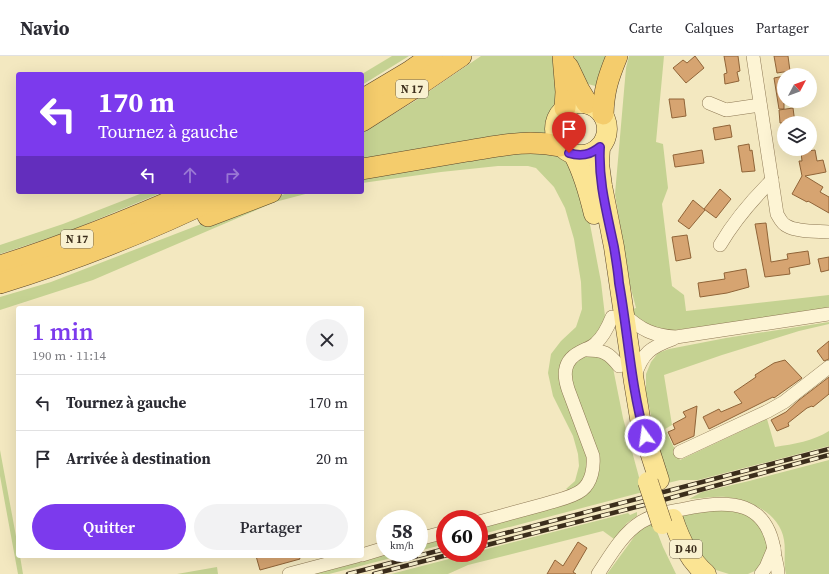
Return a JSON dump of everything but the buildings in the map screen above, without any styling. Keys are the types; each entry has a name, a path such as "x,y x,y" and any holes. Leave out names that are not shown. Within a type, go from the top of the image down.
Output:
{"highway":[{"name":"N 17","path":"364,99 409,72 432,56"},
{"name":"N 17","path":"364,120 461,56"},
{"path":"564,58 579,90 595,109 604,95 608,78 617,56"},
{"path":"564,58 566,92 565,108"},
{"path":"364,170 508,144 527,142 545,143 567,151"},
{"name":"N 17","path":"0,266 91,234 187,194"},
{"name":"N 17","path":"0,283 33,273 159,224 224,194"},
{"path":"96,249 121,250 265,194"}],"main road":[{"path":"576,103 595,109 606,122 607,131 605,140 593,153 584,156 567,151 556,139 555,126 559,114 565,108 576,103"},
{"name":"D 40","path":"600,147 599,164 602,186 614,247 619,366 632,428 653,481 685,574"},
{"name":"D 40","path":"567,151 584,175 592,204 602,253 634,382 653,481"},
{"name":"D 40","path":"667,522 697,566 706,574"}],"street":[{"path":"753,56 777,214 784,224 794,229 829,232"},
{"path":"709,103 726,110 760,105"},
{"path":"720,245 730,228 757,195 772,180"},
{"path":"587,350 600,339 618,316 635,324 646,332 662,337 676,337 829,314"},
{"path":"634,382 639,364 648,350 662,342 676,337"},
{"path":"488,519 567,497 582,490 592,473 594,462 568,389 564,372 567,364 576,354 587,350 595,350 606,353 612,357 619,366"},
{"path":"680,452 784,402 829,367"},
{"path":"598,574 627,534 639,523 652,516 697,506 725,503 745,508 760,517 767,526 772,537 778,574"},
{"path":"761,574 766,567 774,546"},
{"path":"364,554 376,551"},
{"path":"289,574 349,558"}],"green space":[{"path":"392,56 409,56 364,84 364,73"},
{"path":"481,56 555,56 558,67 555,104 547,117 547,132 544,136 364,166 364,132 415,101"},
{"path":"574,56 612,56 598,86 587,83 580,77"},
{"path":"629,56 664,56 656,142 663,144 668,188 662,204 672,286 684,295 686,311 829,295 829,308 666,331 640,324 630,310 636,308 630,285 615,194 626,68"},
{"path":"537,148 560,156 568,162 589,219 601,282 605,316 601,332 564,362 589,455 585,479 572,492 566,489 575,481 579,466 578,454 573,436 553,396 548,373 551,354 561,341 576,327 582,309 581,282 574,239 565,208 554,187 536,168 528,166 498,166 364,183 364,175"},
{"path":"140,194 158,194 67,232 0,254 0,245 63,224"},
{"path":"284,194 305,194 275,202 93,280 0,310 0,297 51,282 209,221"},
{"path":"829,322 829,324 799,331 664,375 672,425 665,429 680,460 767,419 775,447 810,440 829,431 829,446 698,480 680,480 668,483 660,456 646,393 646,374 651,362 658,353 669,349 726,338"},
{"path":"601,354 613,368 623,418 643,492 488,533 488,522 594,483 571,384 571,364 583,355"},
{"path":"0,450 16,536 16,558 20,558 23,574 18,574 0,476"},
{"path":"829,460 829,574 786,574 785,544 777,522 770,515 754,505 745,501 726,497 689,499 702,492"},
{"path":"723,509 737,511 753,518 762,529 768,544 764,559 757,570 748,574 729,574 716,570 701,557 679,516"},
{"path":"637,512 637,516 627,523 614,539 603,531 488,560 488,549 628,513 630,515"},
{"path":"653,521 676,574 607,574 637,533"},
{"path":"436,537 436,546 428,549 428,540"},
{"path":"376,555 376,562 329,574 302,574"},
{"path":"437,562 480,562 468,565 448,574 391,574"},
{"path":"217,567 218,574 177,574"}],"railway":[{"path":"488,538 829,449"},
{"path":"488,545 648,504 829,455"},
{"path":"348,574 436,551"},
{"path":"374,574 436,558"}],"route":[{"path":"569,153 584,156 593,153 600,147 599,164 602,186 614,247 641,424 645,436"}]}
